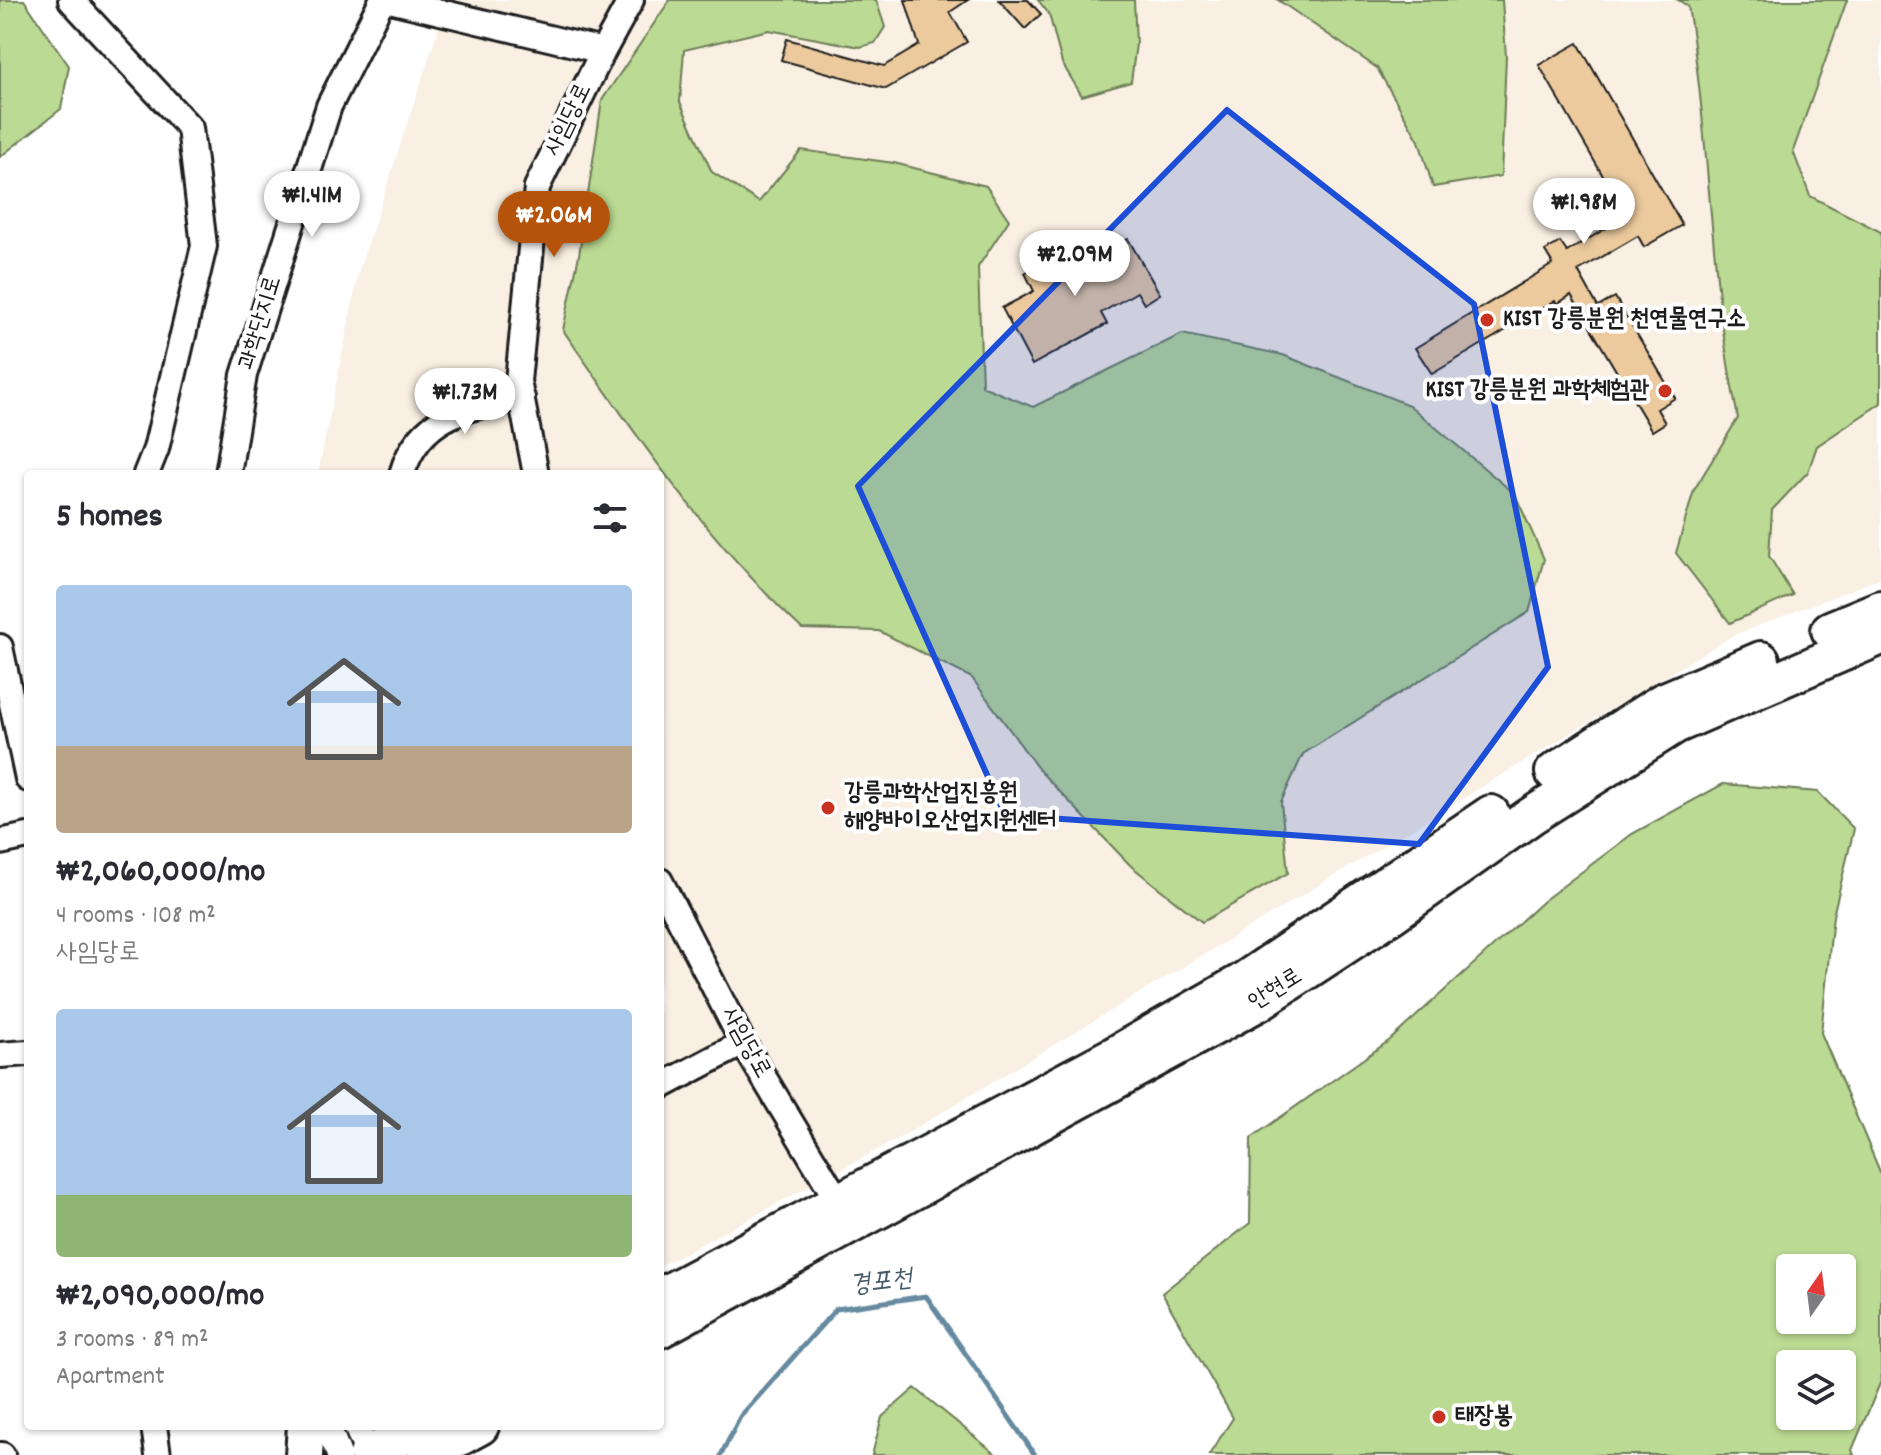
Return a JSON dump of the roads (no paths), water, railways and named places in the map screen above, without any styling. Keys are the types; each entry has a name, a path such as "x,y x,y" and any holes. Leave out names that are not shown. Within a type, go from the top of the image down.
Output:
{"highway":[{"name":"안현로","path":"664,1327 845,1214 1242,982 1668,714 1881,609"},
{"name":"안현로","path":"1668,714 1881,636"},
{"name":"안현로","path":"664,1295 845,1214"},
{"path":"304,1455 306,1430"},
{"path":"368,1455 415,1430"},
{"path":"427,1455 473,1430"}],"street":[{"path":"71,0 190,128 204,246 156,449 148,470"},
{"name":"과학단지로","path":"229,470 244,375 329,106 382,0"},
{"path":"390,0 603,51 631,0"},
{"name":"사임당로","path":"535,470 518,381 537,187 603,51"},
{"path":"403,470 406,460 428,427 477,404 522,398"},
{"path":"0,647 24,760"},
{"path":"0,842 24,837"},
{"name":"사임당로","path":"664,889 743,1043 845,1214"},
{"path":"664,1085 743,1043"},
{"path":"0,1055 24,1053"},
{"path":"155,1430 158,1455"},
{"path":"330,1430 339,1455"},
{"path":"358,1430 368,1455"}],"waterway":[{"name":"경포천","path":"721,1455 740,1417 836,1309 926,1296 1035,1455"}],"place":[{"name":"KIST 강릉분원 천연물연구소","path":"1487,320"},
{"name":"KIST 강릉분원 과학체험관","path":"1665,391"},
{"name":"강릉과학산업진흥원 해양바이오산업지원센터","path":"828,808"},
{"name":"태장봉","path":"1439,1417"}]}
